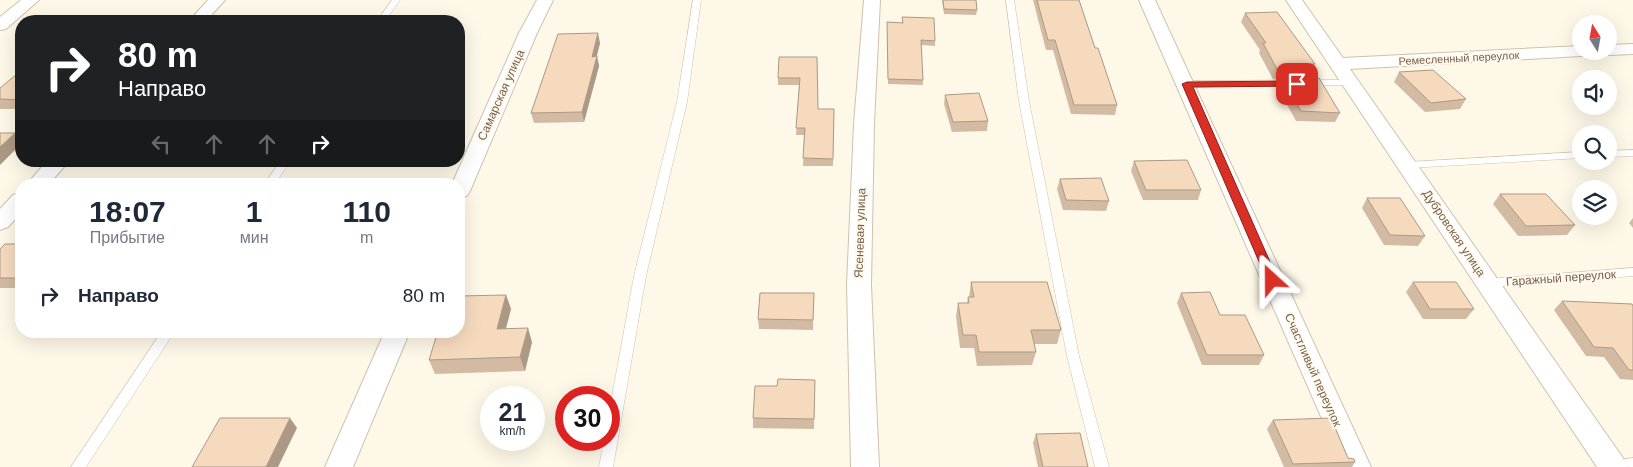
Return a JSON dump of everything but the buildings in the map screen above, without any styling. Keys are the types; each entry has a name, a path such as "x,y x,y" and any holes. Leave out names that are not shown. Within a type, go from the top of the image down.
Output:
{"street":[{"path":"0,25 31,0"},
{"path":"203,15 217,0"},
{"name":"Самарская улица","path":"464,178 544,0"},
{"name":"Ясеневая улица","path":"865,467 859,285 864,124 872,0"},
{"name":"Счастливый переулок","path":"1147,0 1187,84 1319,386 1357,467"},
{"name":"Дубровская улица","path":"1294,0 1489,283 1619,466"},
{"path":"1618,50 1633,49"},
{"name":"Ремесленный переулок","path":"1337,64 1572,51"},
{"path":"43,178 53,167"},
{"path":"0,222 15,206"},
{"path":"339,467 395,338"}],"lane":[{"path":"385,15 396,0"},
{"path":"606,467 640,276 682,102 697,0"},
{"path":"1010,0 1024,101 1073,356 1102,467"},
{"path":"1187,84 1352,83"},
{"path":"1617,154 1633,153"},
{"path":"1408,165 1572,156"},
{"path":"274,178 281,167"},
{"name":"Гаражный переулок","path":"1489,283 1633,272"},
{"path":"78,467 164,338"}],"route":[{"path":"1272,280 1187,84 1297,84"}]}
